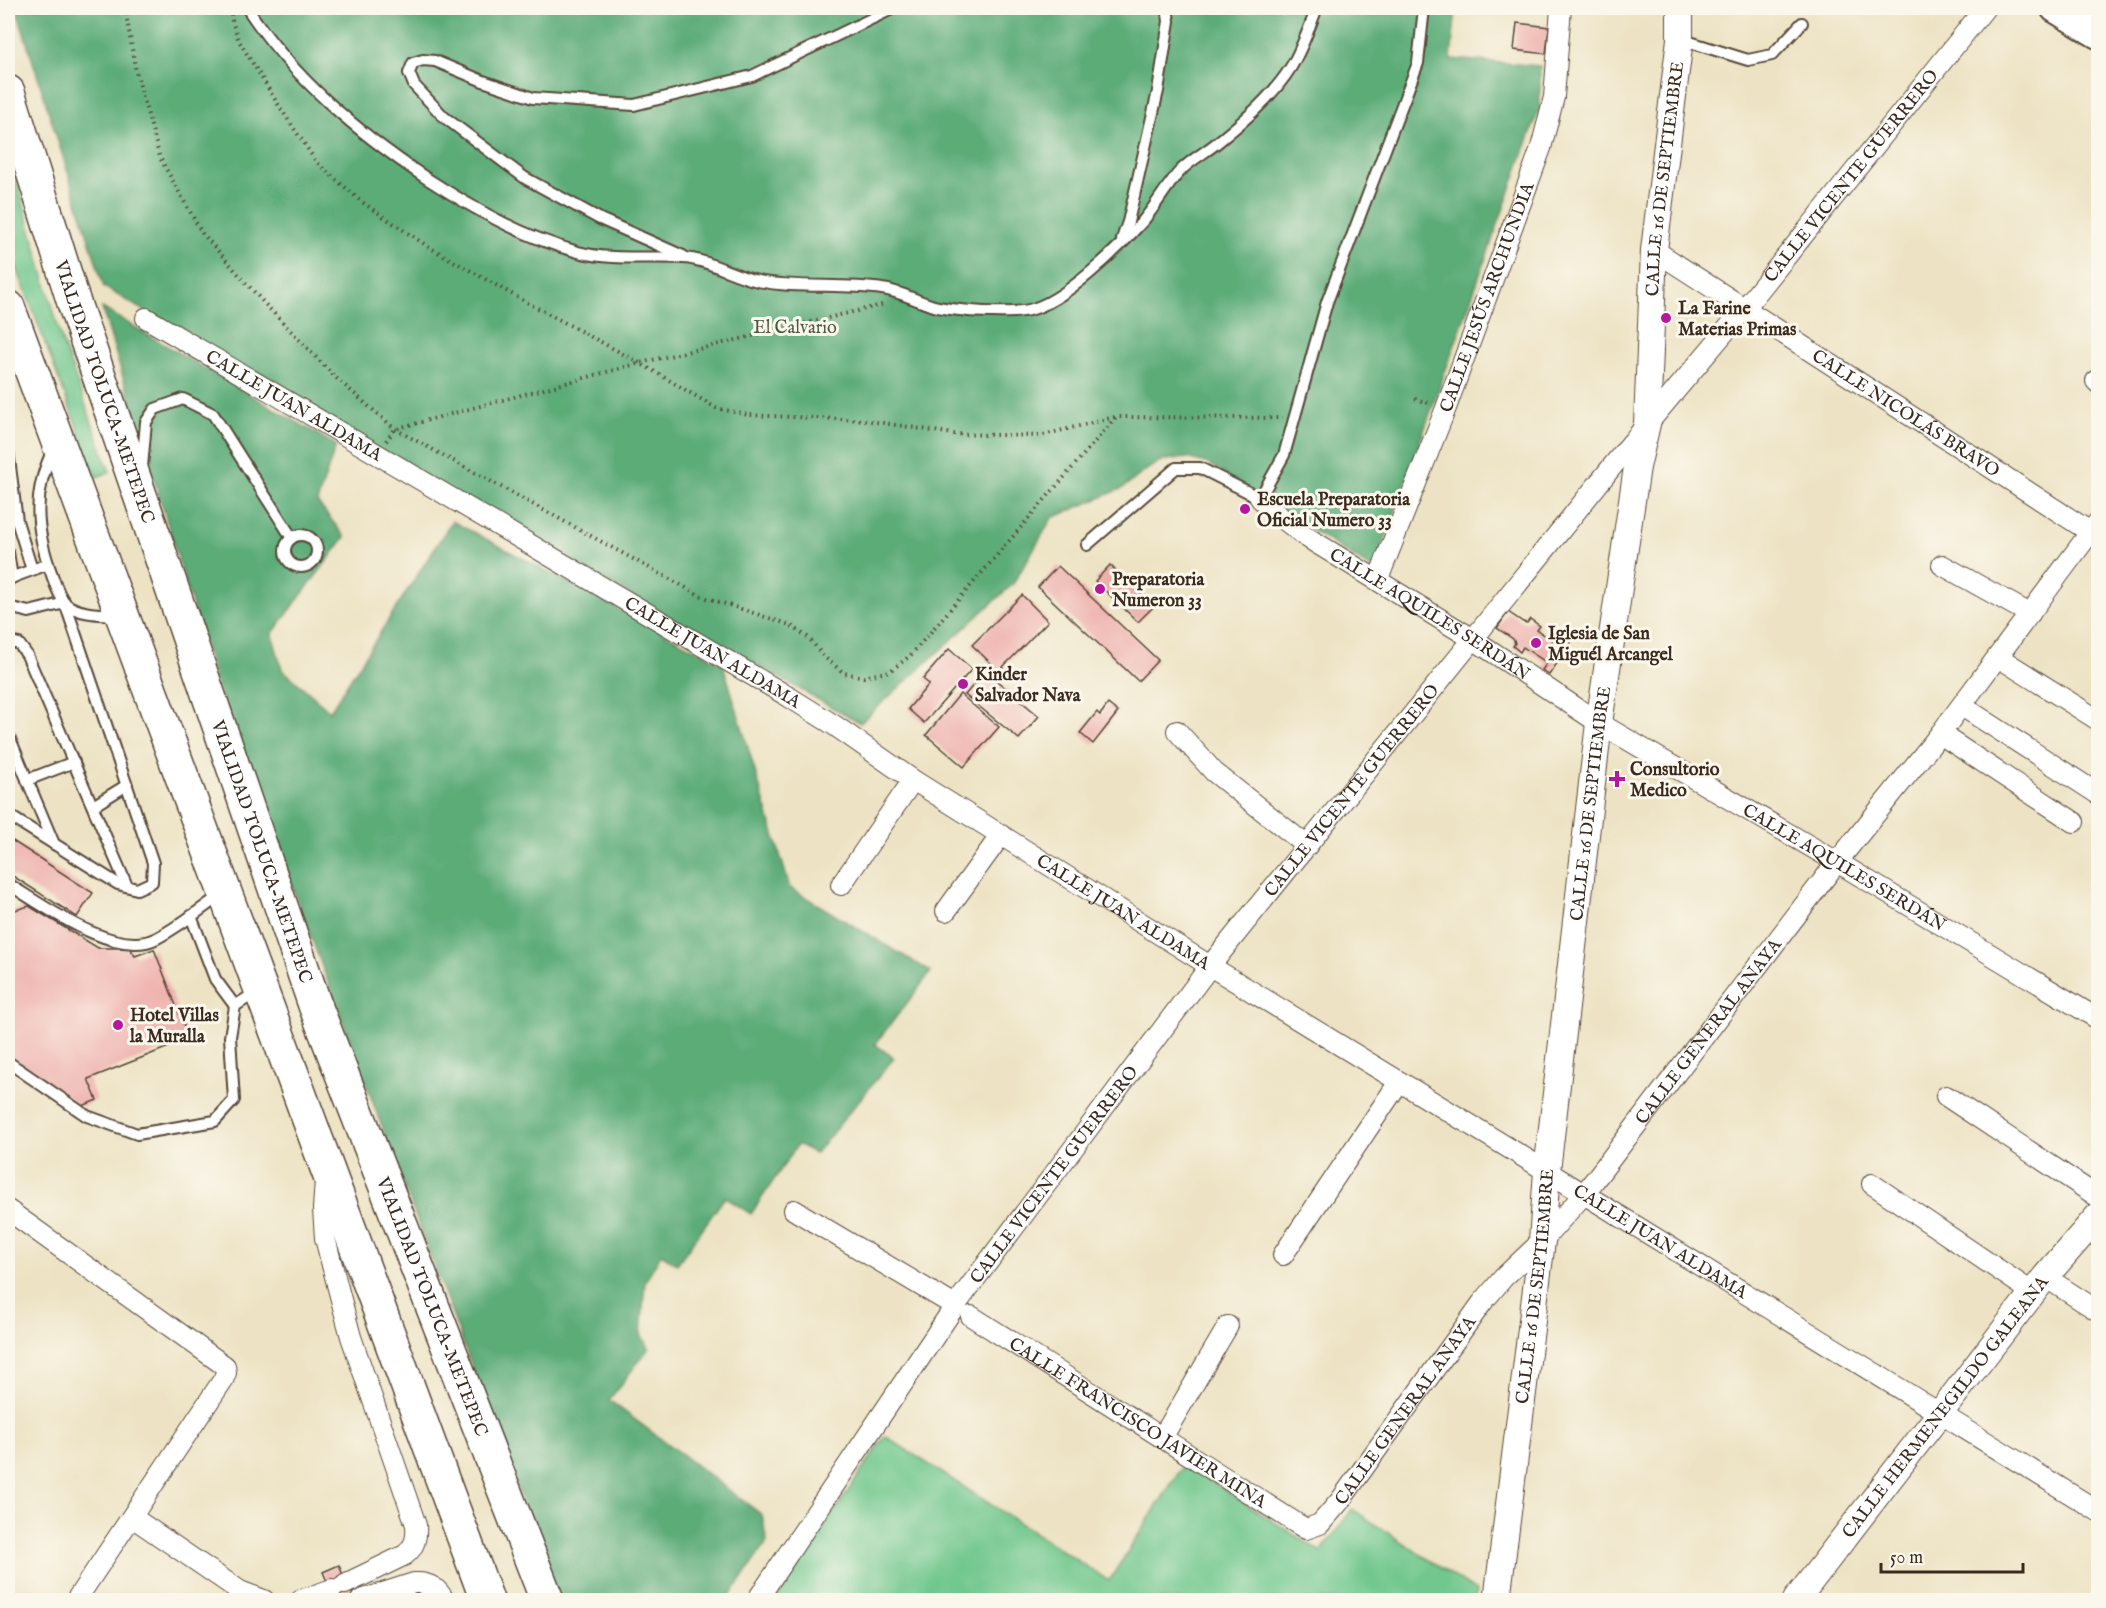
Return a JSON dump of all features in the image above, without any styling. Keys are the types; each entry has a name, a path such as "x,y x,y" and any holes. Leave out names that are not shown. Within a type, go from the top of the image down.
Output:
{"highway":[{"name":"VIALIDAD TOLUCA-METEPEC","path":"8,92 74,303 315,1005 547,1600"},
{"path":"8,307 225,892 248,998 326,1166 487,1600"}],"main road":[{"path":"2055,8 2098,34"}],"street":[{"name":"CALLE JESÚS ARCHUNDIA","path":"1378,579 1446,408 1541,148 1554,98 1561,8"},
{"name":"CALLE 16 DE SEPTIEMBRE","path":"1497,1600 1542,1241 1547,1171 1599,723 1637,467 1647,424 1653,250 1680,39 1680,8"},
{"name":"CALLE VICENTE GUERRERO","path":"757,1600 1210,966 1647,424 1745,308 1984,8"},
{"name":"CALLE NICOLÁS BRAVO","path":"1653,250 2096,531"},
{"name":"CALLE JUAN ALDAMA","path":"146,318 834,725 913,780 1210,966 2098,1511"},
{"name":"CALLE AQUILES SERDÁN","path":"1260,498 1308,538 1473,639 1599,723 1837,862 2098,1020"},
{"name":"CALLE GENERAL ANAYA","path":"1306,1529 1320,1524 1340,1502 1482,1303 1584,1194 1837,862 1940,735 2030,614 2096,531"},
{"path":"1942,565 2030,614"},
{"path":"1998,657 2098,720"},
{"path":"1962,705 2098,794"},
{"path":"1177,731 1214,772 1307,846"},
{"path":"1940,735 2074,822"},
{"path":"841,885 913,780"},
{"path":"946,911 1001,835"},
{"path":"1283,1255 1399,1082"},
{"path":"1946,1096 2098,1197"},
{"path":"301,1600 338,1587 405,1556 412,1550 417,1534 416,1525 351,1337 325,1238 326,1166"},
{"path":"1872,1184 2039,1285 2098,1311"},
{"path":"8,1210 225,1366 226,1373 223,1380 76,1600"},
{"name":"CALLE FRANCISCO JAVIER MINA","path":"794,1210 963,1311 1306,1529"},
{"name":"CALLE HERMENEGILDO GALEANA","path":"1796,1600 2039,1285 2098,1216"},
{"path":"1162,1438 1228,1326"},
{"path":"132,1517 241,1596 264,1600"},
{"path":"405,1556 414,1583"},
{"path":"361,1600 423,1582 441,1593 444,1600"}],"lane":[{"path":"247,8 265,35 322,99 398,159 462,201 509,227 582,253 634,259 686,258"},
{"path":"894,8 752,76 634,105 533,98 435,61 423,60 413,63 410,73 414,85 444,117 525,178 600,219 686,258 757,281 806,286 886,289 936,307 1002,312 1031,310 1062,294 1095,269 1143,222 1183,169 1233,129 1273,90 1290,69 1306,38 1317,8"},
{"path":"1119,245 1128,222 1158,91 1169,21 1167,8"},
{"path":"1087,546 1176,468 1200,468 1260,498 1284,455 1330,293 1418,63 1424,8"},
{"path":"1680,39 1748,60 1772,55 1802,23"},
{"path":"136,486 142,474 146,422 155,409 183,399 213,414 292,538"},
{"path":"8,815 118,884 136,889 152,882 153,863 65,603 48,564 39,528 38,507 41,476 57,443"},
{"path":"8,450 18,521 32,570"},
{"path":"8,552 10,579 48,564"},
{"path":"8,607 29,612 65,603 86,612 122,616"},
{"path":"8,640 19,644 27,655 128,886"},
{"path":"8,735 54,844"},
{"path":"27,780 74,762"},
{"path":"93,806 127,785"},
{"path":"8,884 96,936 118,942 144,943 157,939 225,892"},
{"path":"8,1062 87,1116 137,1134 215,1121 234,1100 230,1037 248,998 215,980 191,916"}],"path":[{"path":"125,8 136,72 159,158 202,233 264,303 335,377 395,429 701,596 790,625 809,638 824,657 844,673 864,677 890,671 910,656 1116,417"},
{"path":"231,8 231,18 239,41 316,163 362,202 426,246 640,363 716,408 748,415 864,420 954,434 1039,436 1116,417 1294,418"},
{"path":"377,454 395,429 640,363 912,297"}],"green space":[{"name":"El Calvario","path":"16,8 1456,8 1451,59 1540,66 1540,107 1374,570 1209,464 1187,458 1164,460 1149,468 1123,488 1052,518 1013,584 860,723 461,500 104,287"},
{"path":"8,149 62,341 110,472 96,477 8,245"},
{"path":"102,308 336,445 317,502 345,537 272,634 282,669 330,711 452,521 723,664 790,888 931,972 875,1044 894,1058 815,1154 798,1144 751,1214 725,1197 677,1264 661,1254 645,1282 641,1335 649,1348 609,1400 762,1515 767,1542 727,1600 559,1600 216,683"},
{"path":"885,1436 1109,1581 1184,1464 1321,1552 1352,1509 1476,1591 1475,1600 775,1600"}],"building":[{"path":"1517,23 1549,27 1546,54 1514,50"},
{"path":"1110,565 1128,583 1132,580 1144,591 1140,595 1153,607 1138,622 1095,581"},
{"path":"1058,566 1158,660 1138,681 1038,587"},
{"path":"1022,595 1048,621 999,671 972,645"},
{"name":"Iglesia de San Miguél Arcangel","path":"1508,612 1523,622 1527,623 1530,619 1540,626 1537,630 1558,644 1562,637 1571,643 1549,675 1542,670 1547,663 1523,647 1520,652 1513,646 1515,643 1513,639 1497,628"},
{"path":"949,649 972,669 924,723 908,709 929,684 923,679"},
{"path":"985,671 1039,716 1019,739 965,695"},
{"path":"960,694 999,727 964,767 926,735"},
{"path":"1108,704 1118,712 1093,744 1080,733 1097,712 1100,715"},
{"path":"8,838 93,893 77,917 8,873"},
{"path":"29,906 98,948 130,948 135,956 154,949 189,1039 88,1079 97,1100 80,1107 8,1055 8,912"},
{"path":"339,1565 353,1591 351,1600 335,1600 323,1572"}],"place":[{"name":"La Farine Materias Primas","path":"1666,318"},
{"name":"Escuela Preparatoria Oficial Numero 33","path":"1245,509"},
{"name":"Preparatoria Numeron 33","path":"1100,589"},
{"name":"Iglesia de San Miguél Arcangel","path":"1536,643"},
{"name":"Kinder Salvador Nava","path":"963,684"},
{"name":"Consultorio Medico","path":"1617,779"},
{"name":"Hotel Villas la Muralla","path":"118,1025"}]}
